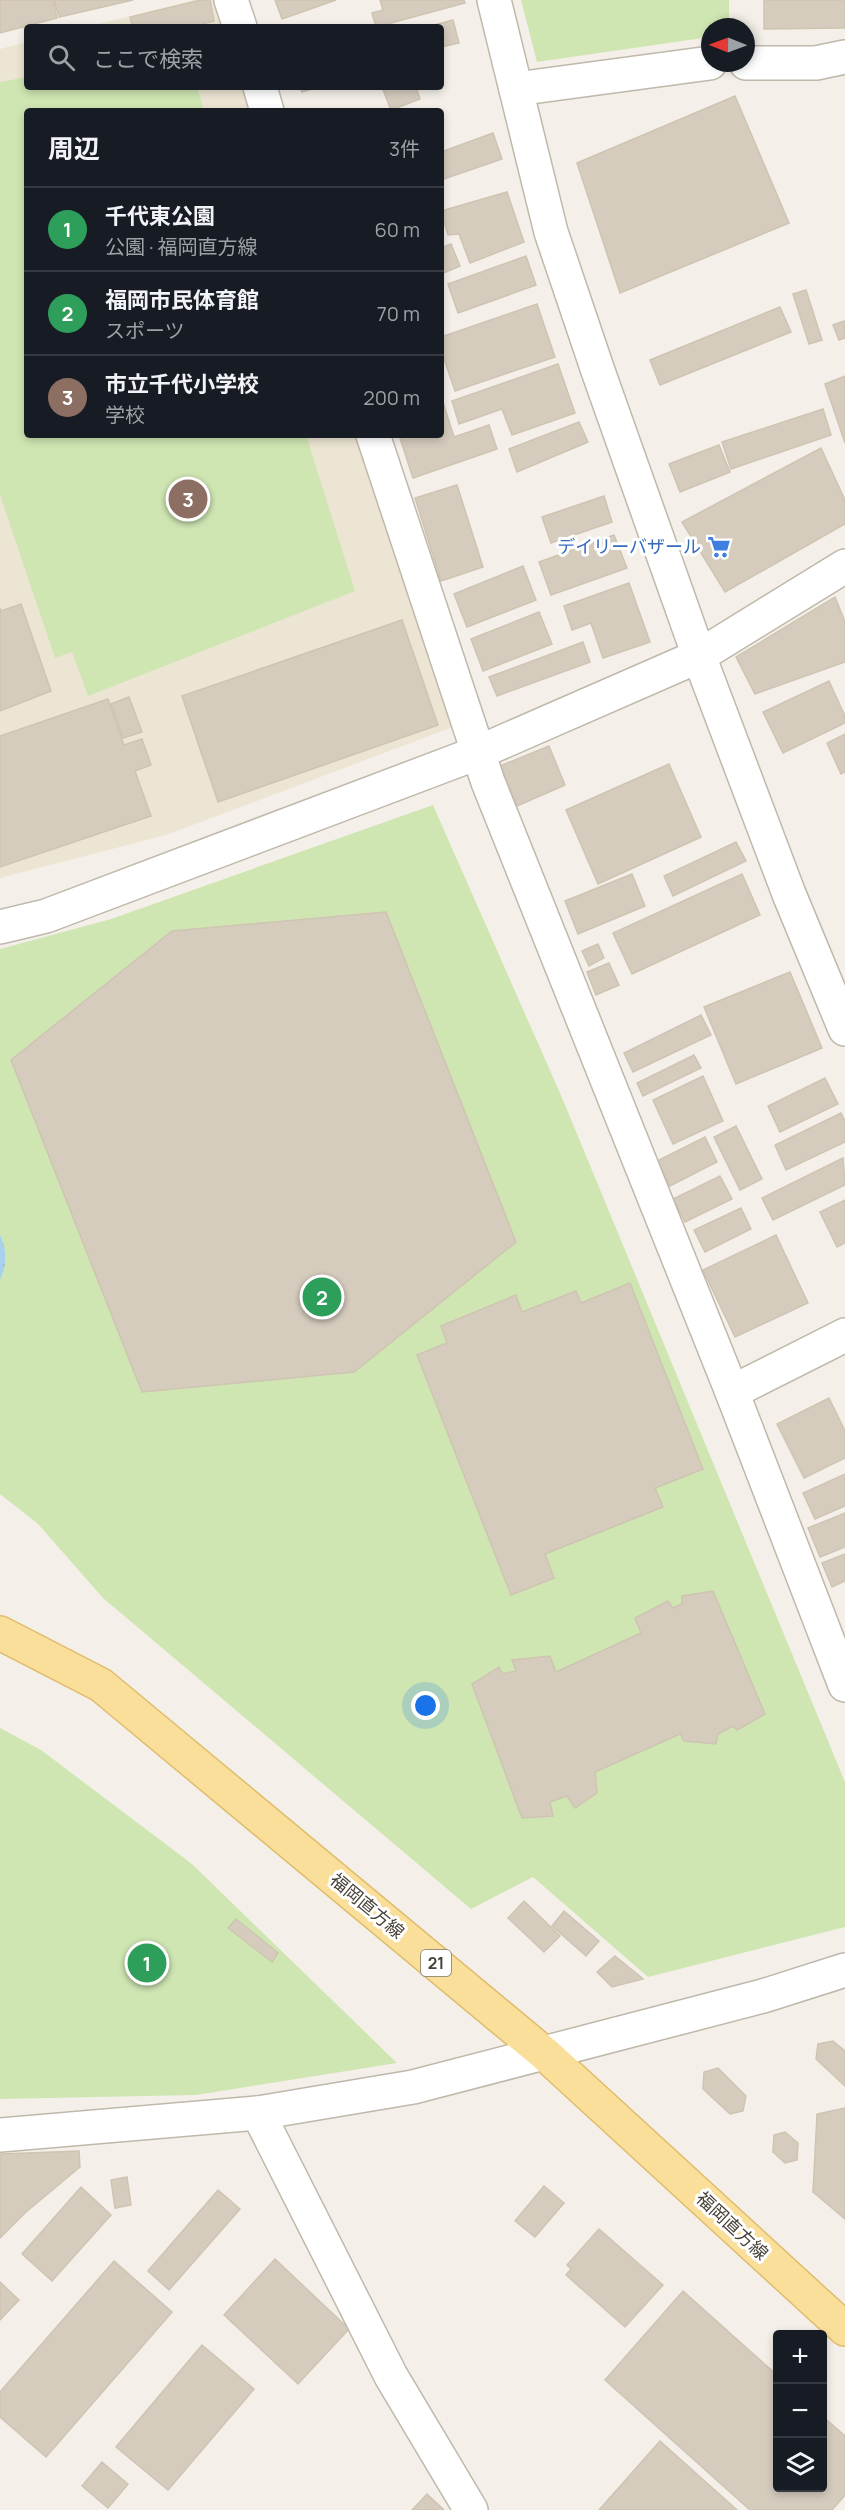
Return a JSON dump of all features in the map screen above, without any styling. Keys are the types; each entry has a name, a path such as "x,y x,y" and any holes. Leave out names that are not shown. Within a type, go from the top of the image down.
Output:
{"main road":[{"name":"福岡直方線","path":"0,1633 101,1685 545,2054 845,2329"}],"street":[{"path":"231,0 239,24"},
{"path":"494,0 551,232 699,656 789,894 845,1029"},
{"path":"755,63 816,63 845,57"},
{"path":"516,88 701,64"},
{"path":"261,90 266,108"},
{"path":"374,438 477,753 732,1392 845,1684"},
{"path":"0,927 46,916 477,753 699,656 845,566"},
{"path":"732,1392 845,1335"},
{"path":"0,2135 258,2113 413,2087 763,1996 845,1970"},
{"path":"258,2113 391,2376 471,2510"}],"shaded area":[{"path":"194,0 216,0 224,24 99,24"},
{"path":"24,43 24,90 245,90 251,108 24,108 24,438 357,438 453,727 166,835 0,878 0,49"}],"green space":[{"path":"521,0 729,0 729,18 701,18 701,38 537,62"},
{"path":"24,78 24,90 198,90 203,108 24,108 24,438 307,438 355,591 88,696 72,652 55,658 0,495 0,82"},
{"path":"433,805 563,1100 845,1782 845,1927 648,1977 533,1877 471,1909 103,1598 38,1524 0,1494 0,949 111,919"},
{"path":"0,1728 41,1750 192,1864 397,2063 196,2095 0,2099"}],"water":[{"path":"0,1235 5,1257 0,1280"}],"building":[{"path":"0,0 53,0 57,18 34,24 24,24 24,27 0,33"},
{"path":"54,0 133,0 59,17"},
{"path":"201,0 210,0 214,21 202,24 132,24 130,17"},
{"path":"275,0 336,0 282,19"},
{"path":"380,0 464,0 465,3 387,24 375,24 372,13 383,10"},
{"path":"764,0 845,0 845,28 764,29"},
{"path":"453,20 459,43 444,46 444,24 438,24"},
{"path":"383,90 417,90 420,99 390,108"},
{"path":"735,96 789,223 620,293 577,163"},
{"path":"493,133 502,159 444,179 444,151"},
{"path":"507,192 524,242 470,263 459,234 448,235 444,210"},
{"path":"451,244 460,266 444,273 444,247"},
{"path":"526,256 536,285 458,313 448,284"},
{"path":"806,290 822,340 809,344 793,294"},
{"path":"537,304 555,357 455,391 444,359 444,336"},
{"path":"780,307 791,332 660,385 650,360"},
{"path":"844,321 845,338 839,340 833,325"},
{"path":"558,364 575,413 512,435 502,409 459,424 452,401"},
{"path":"845,376 845,443 825,384"},
{"path":"444,405 454,437 489,425 497,449 413,478 400,438 444,438"},
{"path":"823,409 831,435 731,469 722,442"},
{"path":"579,422 588,442 517,472 509,449"},
{"path":"719,445 730,472 680,492 669,464"},
{"path":"821,448 845,500 845,524 725,592 682,522"},
{"path":"457,485 483,567 441,581 415,498"},
{"path":"604,496 612,522 551,543 542,517"},
{"path":"614,535 627,568 551,595 539,562"},
{"path":"523,566 536,600 467,627 454,594"},
{"path":"629,583 650,642 603,658 591,623 572,630 564,606"},
{"path":"835,597 845,622 845,662 755,694 736,657"},
{"path":"21,604 51,691 0,711 0,608 1,611"},
{"path":"539,612 552,644 483,671 471,639"},
{"path":"402,620 438,725 218,802 182,696"},
{"path":"583,642 590,662 497,696 489,677"},
{"path":"829,681 845,716 845,723 783,753 763,712"},
{"path":"129,697 142,732 123,738 111,704"},
{"path":"108,699 124,745 142,739 151,765 135,771 151,816 0,867 0,736"},
{"path":"845,734 845,772 841,774 827,743"},
{"path":"549,746 565,785 517,806 500,766"},
{"path":"669,764 701,837 598,884 566,810"},
{"path":"736,842 746,861 673,896 664,876"},
{"path":"632,874 645,906 578,934 565,901"},
{"path":"742,874 760,915 632,974 613,933"},
{"path":"386,912 516,1242 354,1372 142,1392 11,1060 172,931"},
{"path":"598,944 604,958 589,966 582,951"},
{"path":"609,963 619,985 596,995 587,972"},
{"path":"790,972 822,1048 736,1084 704,1007"},
{"path":"701,1015 711,1035 633,1072 624,1053"},
{"path":"694,1055 701,1068 643,1096 637,1083"},
{"path":"703,1076 723,1121 673,1144 653,1100"},
{"path":"825,1078 838,1104 780,1132 768,1106"},
{"path":"841,1113 845,1121 845,1142 786,1170 775,1145"},
{"path":"736,1126 762,1179 740,1190 714,1137"},
{"path":"705,1137 717,1162 670,1186 657,1161"},
{"path":"843,1158 845,1185 773,1220 762,1198"},
{"path":"720,1176 732,1199 685,1222 673,1199"},
{"path":"845,1200 845,1243 837,1247 820,1212"},
{"path":"741,1208 751,1229 705,1252 694,1230"},
{"path":"776,1235 808,1303 735,1337 703,1270"},
{"path":"630,1283 703,1469 655,1488 663,1507 545,1554 554,1578 511,1595 417,1355 447,1343 441,1326 516,1295 522,1312 576,1291 581,1303"},
{"path":"829,1398 845,1431 845,1458 804,1478 777,1424"},
{"path":"845,1474 845,1506 815,1519 803,1493"},
{"path":"845,1513 845,1547 820,1557 808,1528"},
{"path":"845,1554 845,1581 832,1587 822,1563"},
{"path":"713,1591 765,1714 737,1730 733,1726 718,1734 716,1744 684,1741 680,1734 595,1772 597,1793 575,1808 567,1796 550,1802 553,1816 522,1818 472,1684 499,1667 502,1674 516,1671 512,1660 550,1656 556,1672 641,1633 635,1618 668,1601 673,1608 682,1604 682,1596"},
{"path":"524,1901 560,1936 544,1952 508,1918"},
{"path":"564,1911 599,1941 586,1956 552,1926"},
{"path":"236,1919 278,1953 272,1962 228,1928"},
{"path":"615,1956 643,1979 612,1987 597,1972"},
{"path":"833,2041 845,2051 845,2086 816,2059 818,2044"},
{"path":"718,2068 746,2096 743,2111 730,2114 703,2089 704,2072"},
{"path":"845,2108 845,2219 813,2192 817,2114"},
{"path":"785,2132 798,2143 797,2160 785,2163 773,2152 774,2135"},
{"path":"79,2151 80,2167 26,2212 0,2238 0,2154"},
{"path":"127,2177 131,2205 115,2208 111,2180"},
{"path":"544,2186 564,2203 535,2237 515,2221"},
{"path":"81,2187 111,2215 52,2281 22,2254"},
{"path":"218,2190 240,2209 169,2290 148,2271"},
{"path":"599,2229 663,2285 625,2327 566,2275 571,2269 567,2265"},
{"path":"275,2259 349,2329 298,2384 224,2315"},
{"path":"114,2261 172,2312 46,2457 0,2417 0,2392"},
{"path":"0,2282 19,2300 0,2320"},
{"path":"683,2291 773,2372 773,2492 827,2492 827,2420 845,2436 845,2495 832,2510 750,2510 605,2380"},
{"path":"202,2345 254,2389 168,2490 116,2447"},
{"path":"660,2441 737,2510 599,2510"},
{"path":"102,2462 128,2484 108,2508 82,2486"},
{"path":"427,2494 444,2510 412,2510"}],"place":[{"name":"市立千代小学校","path":"188,499"},
{"name":"デイリーバザール","path":"719,547"},
{"name":"福岡市民体育館","path":"322,1297"},
{"name":"千代東公園","path":"147,1963"}]}
